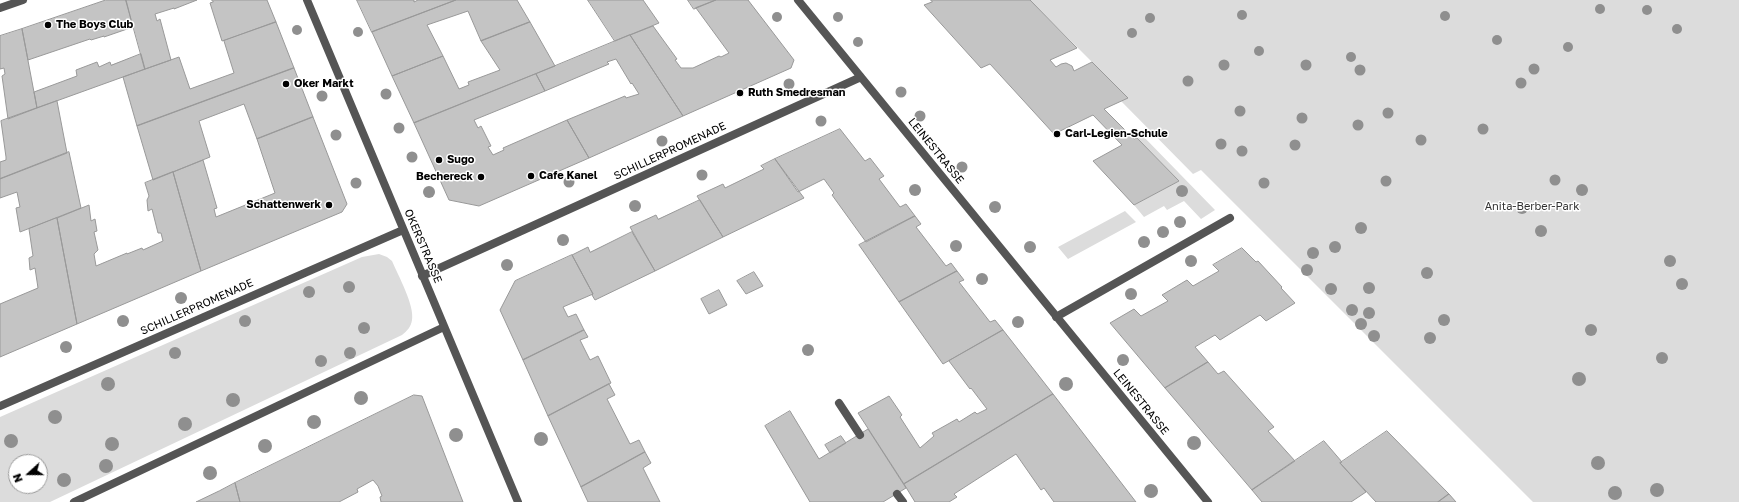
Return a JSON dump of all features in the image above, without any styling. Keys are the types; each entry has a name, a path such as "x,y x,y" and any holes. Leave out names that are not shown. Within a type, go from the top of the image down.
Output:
{"street":[{"path":"0,8 23,0"},
{"name":"OKERSTRASSE","path":"307,0 518,502"},
{"name":"LEINESTRASSE","path":"798,0 1208,502"},
{"name":"SCHILLERPROMENADE","path":"422,276 861,77"},
{"path":"1056,317 1230,218"},
{"name":"SCHILLERPROMENADE","path":"0,406 403,230"},
{"path":"74,502 444,327"},
{"path":"839,403 860,435"},
{"path":"897,494 903,502"}],"green space":[{"name":"Anita-Berber-Park","path":"1030,0 1739,0 1739,502 1533,502 1201,170 1193,174 1121,101 1127,97"},
{"path":"1142,135 1215,210 1201,219 1184,201 1167,210 1164,206 1144,217 1134,205 1179,181 1137,138"},
{"path":"1125,211 1136,222 1068,259 1058,247"},
{"path":"379,254 392,261 409,299 412,320 411,325 402,335 50,502 0,502 0,417 362,257"}],"building":[{"path":"106,0 126,0 133,27 104,37 90,39 28,60 22,29"},
{"path":"126,0 197,0 174,9 155,14 157,21 160,19 171,60 145,69"},
{"path":"212,0 267,0 276,22 222,41 210,3 213,2"},
{"path":"357,0 414,0 414,2 418,0 456,0 372,32"},
{"path":"456,0 517,0 530,22 481,41 468,11 427,25 443,56 392,76 372,32"},
{"path":"588,0 643,0 659,23 615,41"},
{"path":"688,0 716,0 694,9"},
{"path":"716,0 748,0 794,60 791,68 683,116 630,35 653,26 677,59 675,60 681,68 693,68 719,56 721,57 729,53 696,8"},
{"path":"931,0 1030,0 1077,48 1050,60 1056,67 1066,63 1072,66 1074,71 1092,62 1128,98 1104,109 1134,139 1137,138 1179,181 1134,205 1093,161 1122,145 1093,115 1054,134 990,64 981,68 924,5 932,2"},
{"path":"276,22 294,68 137,126 123,77 179,57 190,89 234,73 224,41"},
{"path":"530,22 555,66 414,123 392,76 443,56 459,89 469,85 468,82 500,70 481,41"},
{"path":"22,29 37,108 8,119 2,76 5,74 4,68 0,69 0,36"},
{"path":"630,35 683,116 589,158 567,120 625,96 626,98 639,94 616,59 607,62 609,64 545,91 536,74"},
{"path":"141,54 145,69 37,108 34,92 77,76 76,70 97,62 99,67 110,62 111,65"},
{"path":"294,68 313,117 257,139 244,104 199,121 210,157 153,180 137,126"},
{"path":"536,74 545,91 474,120 478,128 481,126 491,146 488,147 493,155 504,150 503,148 567,120 589,158 479,206 449,200 414,123"},
{"path":"57,101 67,153 0,179 0,162 6,160 1,121"},
{"path":"313,117 347,204 342,212 201,271 173,172 203,160 217,208 214,209 216,217 275,193 257,139"},
{"path":"840,129 865,161 870,158 884,176 879,179 900,207 906,204 915,216 866,242 832,195 834,193 824,179 798,192 775,159"},
{"path":"69,152 81,208 20,232 16,208 20,207 17,192 0,198 0,179"},
{"path":"775,159 804,198 723,237 697,196 723,184 725,188 764,169 761,166"},
{"path":"173,172 201,271 77,324 57,218 89,205 91,221 95,219 97,231 94,232 98,250 94,254 96,266 127,253 142,248 143,250 163,241 161,233 158,233 152,209 148,211 147,200 149,196 145,183"},
{"path":"700,200 723,237 655,271 630,227 656,215 658,219"},
{"path":"915,216 921,224 916,227 946,266 951,263 957,271 899,302 859,245"},
{"path":"57,218 77,324 0,357 0,304 38,288 35,268 30,270 29,258 33,256 29,229"},
{"path":"632,232 655,271 595,300 572,255 588,247 590,252"},
{"path":"1242,248 1256,262 1258,261 1295,303 1266,321 1260,315 1220,340 1215,335 1195,347 1208,362 1165,388 1110,323 1134,309 1141,316 1168,301 1162,295 1187,280 1193,286 1219,271 1213,265"},
{"path":"572,255 593,294 563,307 568,317 576,314 584,330 523,360 500,310 515,281"},
{"path":"957,271 964,280 959,282 990,322 995,320 1003,330 943,364 899,302"},
{"path":"754,272 763,286 746,294 737,281"},
{"path":"719,290 727,305 709,314 701,299"},
{"path":"584,330 588,337 580,340 590,360 598,356 611,383 548,416 523,360"},
{"path":"1003,330 1053,394 904,484 858,413 889,396 902,415 900,417 920,448 934,436 932,433 957,419 959,422 975,412 977,414 987,409 949,361"},
{"path":"1208,362 1218,374 1224,371 1274,427 1268,431 1295,461 1252,490 1165,388"},
{"path":"609,384 615,395 607,399 630,444 639,440 645,452 581,487 548,416"},
{"path":"1053,394 1136,502 1054,502 1044,488 1041,490 1016,454 954,494 957,497 949,502 915,502 904,484"},
{"path":"414,395 422,396 463,502 381,502 380,497 382,496 378,486 373,480 357,489 358,492 339,502 240,502 235,483"},
{"path":"790,411 819,459 868,429 906,488 883,502 810,502 765,426"},
{"path":"1387,431 1449,494 1438,502 1376,502 1340,463"},
{"path":"841,436 846,443 830,453 825,445"},
{"path":"1324,441 1342,462 1340,463 1366,492 1351,502 1262,502 1252,490"},
{"path":"645,452 651,463 643,468 660,502 588,502 581,487"},
{"path":"235,483 240,502 196,502 219,491"},
{"path":"1449,494 1456,502 1438,502"}],"place":[{"name":"The Boys Club","path":"48,25"},
{"name":"Oker Markt","path":"286,84"},
{"name":"Ruth Smedresman","path":"740,93"},
{"name":"Carl-Legien-Schule","path":"1057,134"},
{"name":"Sugo","path":"439,160"},
{"name":"Cafe Kanel","path":"531,176"},
{"name":"Bechereck","path":"481,177"},
{"name":"Schattenwerk","path":"329,205"}]}
